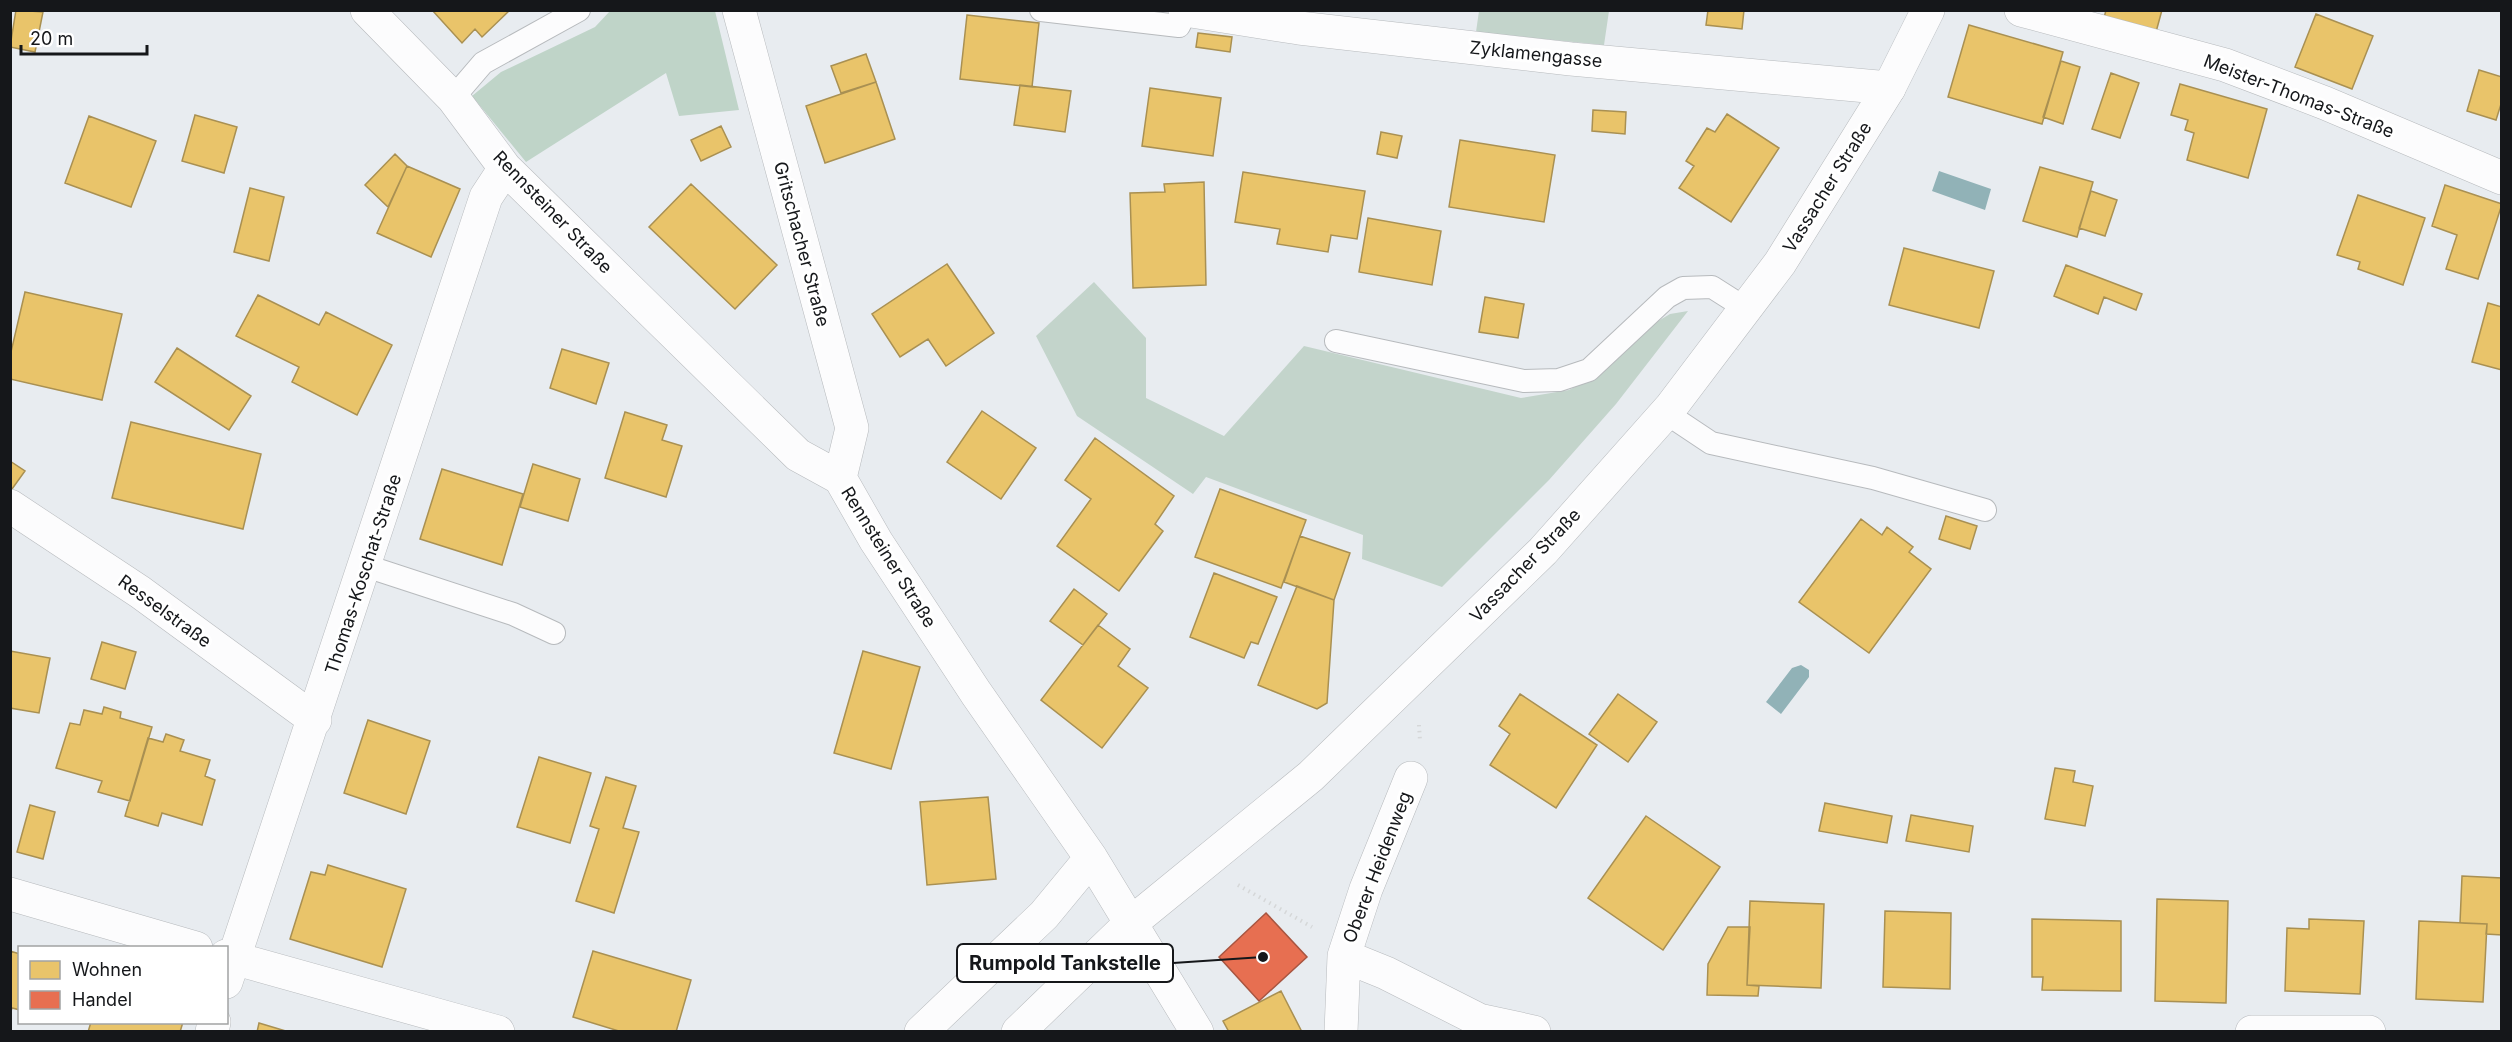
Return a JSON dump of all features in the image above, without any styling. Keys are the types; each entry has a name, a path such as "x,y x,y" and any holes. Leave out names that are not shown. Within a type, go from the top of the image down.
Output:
{"street":[{"name":"Rennsteiner Straße","path":"367,10 453,98 505,168 798,455 840,478 876,541 951,655 1091,858 1197,1032"},
{"name":"Gritschacher Straße","path":"739,10 852,428 840,478"},
{"name":"Vassacher Straße","path":"1018,1032 1131,923 1311,776 1543,551 1666,413 1780,263 1889,88 1928,10"},
{"name":"Meister-Thomas-Straße","path":"2021,10 2224,65 2325,103 2502,178"},
{"name":"Zyklamengasse","path":"1185,11 1299,28 1570,58 1889,88"},
{"name":"Thomas-Koschat-Straße","path":"229,966 315,720 486,197 505,168"},
{"name":"Resselstraße","path":"10,506 140,592 315,720"},
{"name":"Oberer Heidenweg","path":"1341,1032 1344,956 1366,889 1411,778"},
{"path":"921,1032 1044,915 1091,858"},
{"path":"10,894 189,946"},
{"name":"Oberer Heidenweg","path":"1344,956 1386,973 1479,1020 1534,1032"},
{"path":"229,966 498,1032"},
{"path":"2252,1032 2369,1032"}],"lane":[{"path":"453,98 483,63 579,10"},
{"path":"1041,10 1179,26 1185,11"},
{"path":"1336,341 1524,381 1559,380 1589,369 1666,297 1683,288 1712,287 1745,308"},
{"path":"1666,413 1711,443 1874,478 1985,510"},
{"path":"366,566 513,614 554,633"}],"path":[{"path":"1235,884 1285,910 1322,933 1344,956"}],"shaded area":[{"path":"1479,11 1609,11 1604,45 1476,32"},
{"path":"1094,282 1146,338 1146,398 1224,436 1304,346 1521,398 1569,390 1592,378 1643,330 1670,314 1688,311 1616,404 1549,480 1442,587 1362,559 1363,535 1206,477 1193,494 1077,416 1036,336"}],"green space":[{"path":"610,11 715,11 739,110 679,116 666,73 526,162 472,96 501,72 595,27"}],"water":[{"path":"1939,171 1991,189 1985,210 1932,191"},
{"path":"1801,665 1809,670 1809,677 1781,714 1766,702 1792,668"}],"building: Wohnen":[{"path":"16,10 43,12 35,52 10,47"},
{"path":"432,10 510,10 482,37 475,29 462,43"},
{"path":"1708,10 1744,10 1742,29 1706,25"},
{"path":"2106,10 2162,10 2156,32 2104,18"},
{"path":"2316,14 2373,36 2352,89 2295,67"},
{"path":"967,15 1039,23 1032,87 960,79"},
{"path":"1969,25 2063,52 2042,124 1948,97"},
{"path":"1198,33 1232,37 1230,52 1196,47"},
{"path":"866,54 876,82 841,93 831,66"},
{"path":"2061,61 2080,67 2063,124 2043,117"},
{"path":"2479,70 2502,77 2502,101 2496,120 2467,111"},
{"path":"2111,73 2139,83 2120,138 2092,129"},
{"path":"876,82 895,139 825,163 806,106"},
{"path":"2180,84 2267,109 2248,178 2187,160 2194,133 2185,130 2188,120 2171,115"},
{"path":"1020,85 1071,91 1065,132 1014,125"},
{"path":"1150,88 1221,98 1213,156 1142,146"},
{"path":"1593,110 1626,112 1625,134 1592,131"},
{"path":"1727,114 1779,148 1731,222 1679,188 1694,166 1686,161 1707,128 1715,132"},
{"path":"195,115 237,127 224,173 182,161"},
{"path":"89,116 156,141 131,207 65,183"},
{"path":"721,126 731,147 701,161 691,140"},
{"path":"1381,132 1402,136 1397,158 1377,154"},
{"path":"1460,140 1555,155 1544,222 1449,207"},
{"path":"395,154 407,166 388,207 365,185"},
{"path":"407,166 460,189 431,257 377,233"},
{"path":"2040,167 2093,182 2077,237 2023,221"},
{"path":"1243,172 1365,191 1357,239 1331,235 1328,252 1277,244 1280,229 1235,222"},
{"path":"1204,182 1206,285 1133,288 1130,193 1165,192 1164,184"},
{"path":"691,184 777,265 735,309 649,227"},
{"path":"2445,185 2502,204 2478,279 2446,269 2457,235 2432,226"},
{"path":"250,188 284,197 269,261 234,252"},
{"path":"2091,191 2117,200 2105,236 2079,228"},
{"path":"2358,195 2425,218 2403,285 2358,269 2360,262 2337,255"},
{"path":"1368,218 1441,231 1432,285 1359,272"},
{"path":"1904,248 1994,271 1979,328 1889,305"},
{"path":"947,264 994,333 946,366 928,339 900,357 872,314"},
{"path":"2066,265 2142,294 2136,310 2104,297 2098,314 2054,296"},
{"path":"25,292 122,314 102,400 10,379 10,356"},
{"path":"258,295 319,325 326,312 392,345 357,415 292,382 299,367 236,336"},
{"path":"1485,297 1524,304 1518,338 1479,332"},
{"path":"2488,303 2502,307 2502,370 2472,362"},
{"path":"177,348 251,396 229,430 155,382"},
{"path":"562,349 609,363 596,404 550,388"},
{"path":"982,411 1036,448 1001,499 947,462"},
{"path":"625,412 667,425 662,440 682,446 666,497 605,478"},
{"path":"131,422 261,454 243,529 112,498"},
{"path":"1095,438 1174,496 1155,524 1163,531 1119,591 1057,546 1091,499 1065,480"},
{"path":"10,461 25,471 12,489 10,488"},
{"path":"533,464 580,479 568,521 520,507"},
{"path":"442,469 523,494 502,565 420,539"},
{"path":"1220,489 1306,520 1281,588 1195,557"},
{"path":"1946,516 1977,526 1970,549 1939,539"},
{"path":"1861,519 1882,535 1887,527 1913,547 1909,552 1931,569 1869,653 1799,602"},
{"path":"1300,536 1350,553 1334,600 1284,582"},
{"path":"1214,573 1277,597 1258,644 1251,642 1244,658 1190,637"},
{"path":"1297,586 1334,600 1327,703 1317,709 1258,685"},
{"path":"1074,589 1107,614 1083,645 1050,621"},
{"path":"1098,625 1130,649 1118,666 1148,688 1102,748 1041,700"},
{"path":"102,642 136,652 125,689 91,679"},
{"path":"10,651 50,658 39,713 10,708"},
{"path":"863,651 920,667 891,769 834,753"},
{"path":"1520,694 1597,745 1556,808 1490,765 1510,734 1499,726"},
{"path":"1618,694 1657,722 1628,762 1589,734"},
{"path":"104,707 121,712 120,718 152,727 130,801 98,792 102,781 56,768 70,723 80,725 84,710 102,714"},
{"path":"368,720 430,741 406,814 344,793"},
{"path":"166,734 184,740 180,751 210,760 205,776 215,780 202,825 162,813 158,826 125,816 148,738 163,742"},
{"path":"539,757 591,773 570,843 517,827"},
{"path":"2055,768 2075,771 2073,782 2093,786 2085,826 2045,819"},
{"path":"606,777 636,786 623,828 639,832 614,913 576,901 599,829 590,826"},
{"path":"988,797 996,879 927,885 920,802"},
{"path":"1825,803 1892,816 1887,843 1819,831"},
{"path":"30,805 55,812 43,859 17,852"},
{"path":"1911,815 1973,826 1969,852 1906,841"},
{"path":"1646,816 1720,867 1663,950 1588,898"},
{"path":"328,865 406,889 382,967 290,939 311,872 325,875"},
{"path":"2462,876 2502,878 2502,935 2486,934 2487,924 2460,923"},
{"path":"2157,899 2228,901 2226,1003 2155,1001"},
{"path":"1750,901 1824,904 1821,988 1747,985"},
{"path":"1885,911 1951,913 1950,989 1883,987"},
{"path":"2032,919 2121,921 2121,991 2042,990 2043,977 2032,977"},
{"path":"2309,919 2364,921 2360,994 2285,991 2287,928 2309,929"},
{"path":"2419,921 2487,924 2483,1002 2416,999"},
{"path":"1728,927 1750,927 1747,985 1759,986 1758,996 1707,995 1708,964"},
{"path":"10,951 18,953 18,1010 12,1008 10,1014"},
{"path":"593,951 691,980 676,1032 622,1032 573,1017"},
{"path":"1281,991 1302,1032 1229,1032 1223,1021"},
{"path":"259,1023 289,1032 257,1032"},
{"path":"90,1024 182,1024 180,1032 88,1032"}],"building: Handel":[{"path":"1266,913 1307,957 1259,1001 1219,957"}],"place":[{"name":"Rumpold Tankstelle","path":"1263,957"}]}
